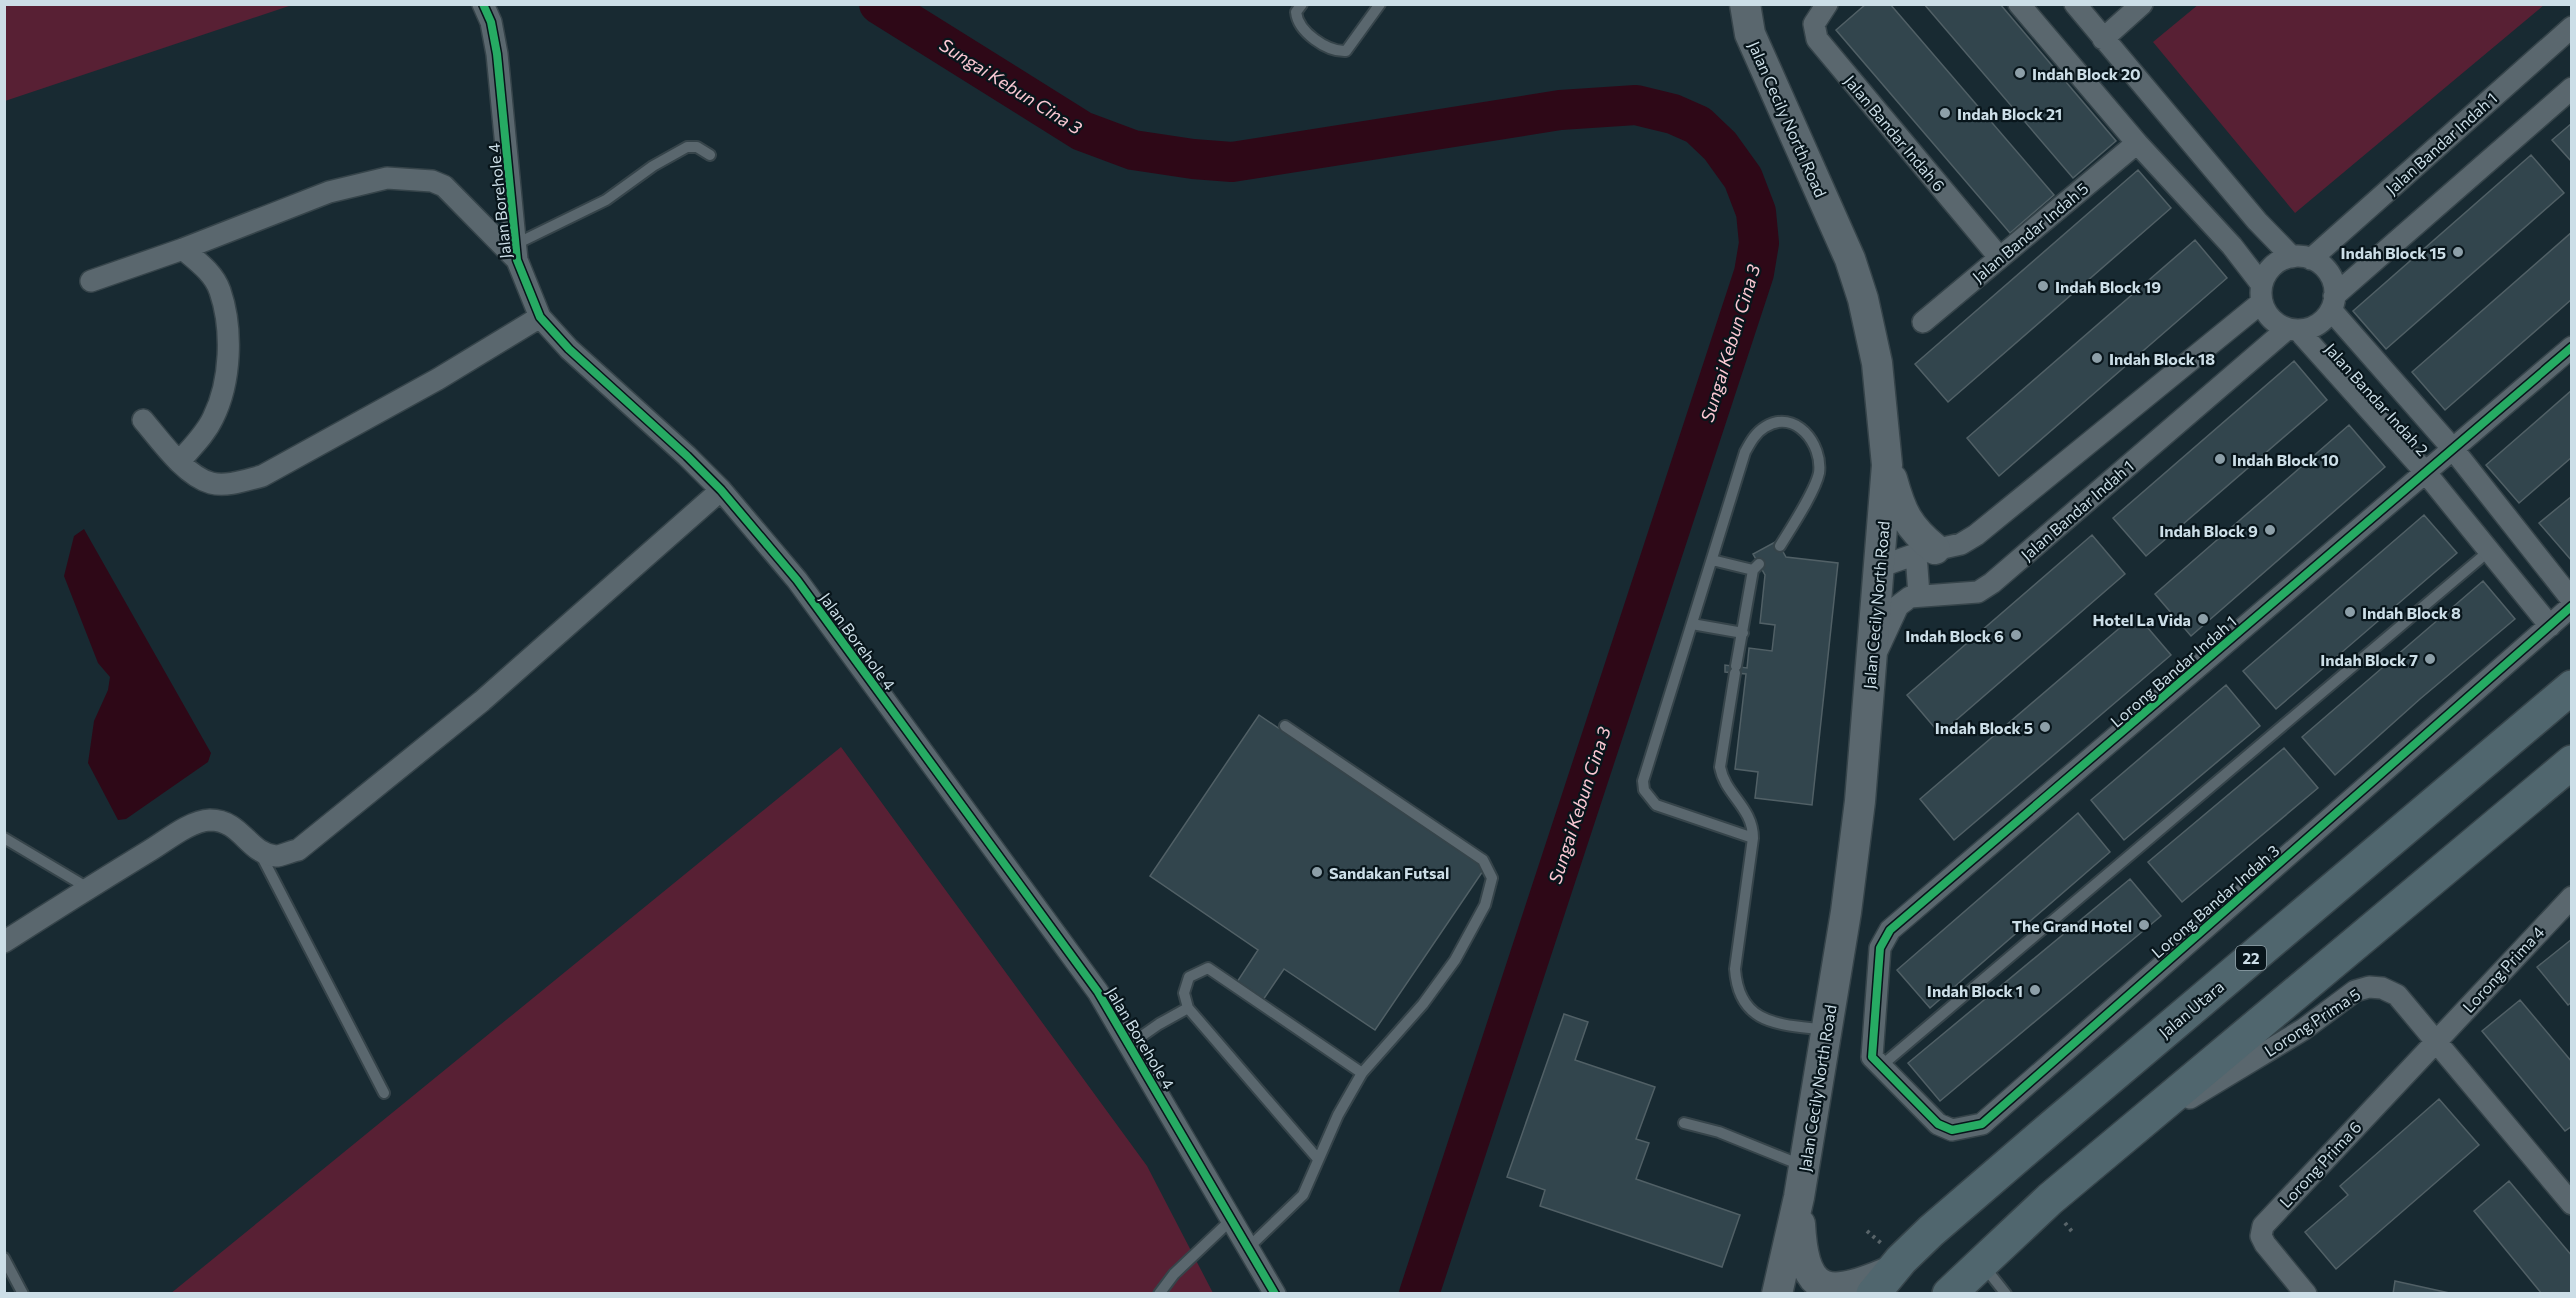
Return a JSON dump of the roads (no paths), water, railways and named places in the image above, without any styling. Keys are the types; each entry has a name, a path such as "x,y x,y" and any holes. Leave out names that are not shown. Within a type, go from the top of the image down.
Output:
{"highway":[{"name":"Jalan Utara","path":"1882,1282 1931,1231 2571,687"},
{"path":"1949,1293 2046,1203 2571,762"}],"main road":[{"name":"Jalan Cecily North Road","path":"1728,4 1738,24 1750,34"},
{"name":"Jalan Cecily North Road","path":"1745,4 1750,34 1850,259 1863,299 1879,374 1887,465 1860,801 1846,912 1799,1197 1777,1293"},
{"path":"1887,465 1904,516 1918,536 1925,552"},
{"name":"Jalan Cecily North Road","path":"1799,1197 1802,1253 1805,1266 1812,1279 1823,1287 1837,1290 1882,1282"}],"street":[{"name":"Jalan Borehole 4","path":"483,4 490,22 497,54 516,252 540,317 569,349 687,456 721,490 797,580 1098,992 1275,1293"},
{"name":"Jalan Bandar Indah 6","path":"1827,4 1814,24 1817,39 1999,256"},
{"path":"2019,4 2137,143 2232,246 2262,293 2267,315 2276,323 2292,329 2317,325 2333,303 2571,88"},
{"path":"2074,4 2257,222 2302,258 2329,273 2334,284 2333,303"},
{"path":"2103,39 2142,4"},
{"name":"Jalan Bandar Indah 1","path":"2302,258 2571,27"},
{"name":"Jalan Bandar Indah 5","path":"1923,322 1999,256 2137,143"},
{"path":"91,281 183,249 329,192 387,178 432,181 444,186 516,252"},
{"path":"179,462 202,436 213,417 223,389 228,358 226,322 219,289 204,267 183,249"},
{"path":"1879,567 1925,552 1961,544 1976,535 2262,293 2273,266 2282,260 2302,258"},
{"name":"Jalan Bandar Indah 2","path":"2333,303 2453,449 2571,600"},
{"path":"143,420 179,462 211,483 231,484 262,476 438,379 540,317"},
{"name":"Jalan Bandar Indah 1","path":"1919,595 1978,592 1992,584 2292,329"},
{"name":"Jalan Bandar Indah 2","path":"2292,329 2426,472 2550,626"},
{"name":"Lorong Bandar Indah 1","path":"1876,1061 1880,948 1890,930 2571,347"},
{"path":"4,942 88,888 187,828 205,820 222,820 240,831 258,850 277,856 298,849 482,701 721,490"},
{"path":"1871,665 1898,606 1910,597 1919,595 1925,552"},
{"name":"Lorong Bandar Indah 3","path":"1876,1061 1938,1124 1952,1130 1982,1124 2571,606"},
{"name":"Lorong Prima 4","path":"2435,1041 2571,897"},
{"name":"Lorong Prima 5","path":"2120,1141 2304,1029 2342,999 2362,989 2382,988 2397,995 2435,1041 2564,1181 2571,1204"},
{"name":"Lorong Prima 6","path":"2306,1293 2265,1244 2261,1236 2263,1226 2435,1041"}],"lane":[{"path":"1302,4 1296,12 1300,26 1328,48 1337,52 1346,51 1380,4"},
{"path":"516,252 606,200 653,166 687,147 696,147 710,155"},
{"path":"1753,838 1656,805 1644,790 1643,781 1745,452 1766,426 1788,423 1797,425 1810,438 1817,455 1818,474 1780,546"},
{"path":"1876,1061 2489,551"},
{"path":"1712,561 1756,567 1720,767 1725,781 1751,819 1753,838 1735,969 1736,988 1741,1000 1752,1012 1768,1020 1826,1030"},
{"path":"1692,624 1743,633"},
{"path":"1248,1248 1303,1195 1338,1115 1362,1073 1423,1004 1455,960 1485,904 1492,878 1483,860 1285,726"},
{"path":"4,838 88,888"},
{"path":"258,850 384,1093"},
{"path":"1318,1159 1188,1008 1184,993 1189,977 1208,968 1362,1073"},
{"path":"1130,1045 1159,1024 1188,1008"},
{"path":"1684,1123 1719,1132 1804,1166"},
{"path":"1159,1293 1174,1274 1231,1221"},
{"path":"4,1258 23,1293"},
{"path":"1981,1262 2007,1293"}],"waterway":[{"name":"Sungai Kebun Cina 3","path":"879,4 1082,131 1133,150 1232,162 1560,110 1636,105 1673,114 1698,125 1720,146 1743,178 1756,212 1759,243 1754,273 1419,1294"}],"place":[{"name":"Indah Block 20","path":"2020,73"},
{"name":"Indah Block 21","path":"1945,113"},
{"name":"Indah Block 15","path":"2458,252"},
{"name":"Indah Block 19","path":"2043,286"},
{"name":"Indah Block 18","path":"2097,358"},
{"name":"Indah Block 10","path":"2220,459"},
{"name":"Indah Block 9","path":"2270,530"},
{"name":"Indah Block 8","path":"2350,612"},
{"name":"Hotel La Vida","path":"2203,619"},
{"name":"Indah Block 6","path":"2016,635"},
{"name":"Indah Block 7","path":"2430,659"},
{"name":"Indah Block 5","path":"2045,727"},
{"name":"Sandakan Futsal","path":"1317,872"},
{"name":"The Grand Hotel","path":"2144,925"},
{"name":"Indah Block 1","path":"2035,990"}]}
